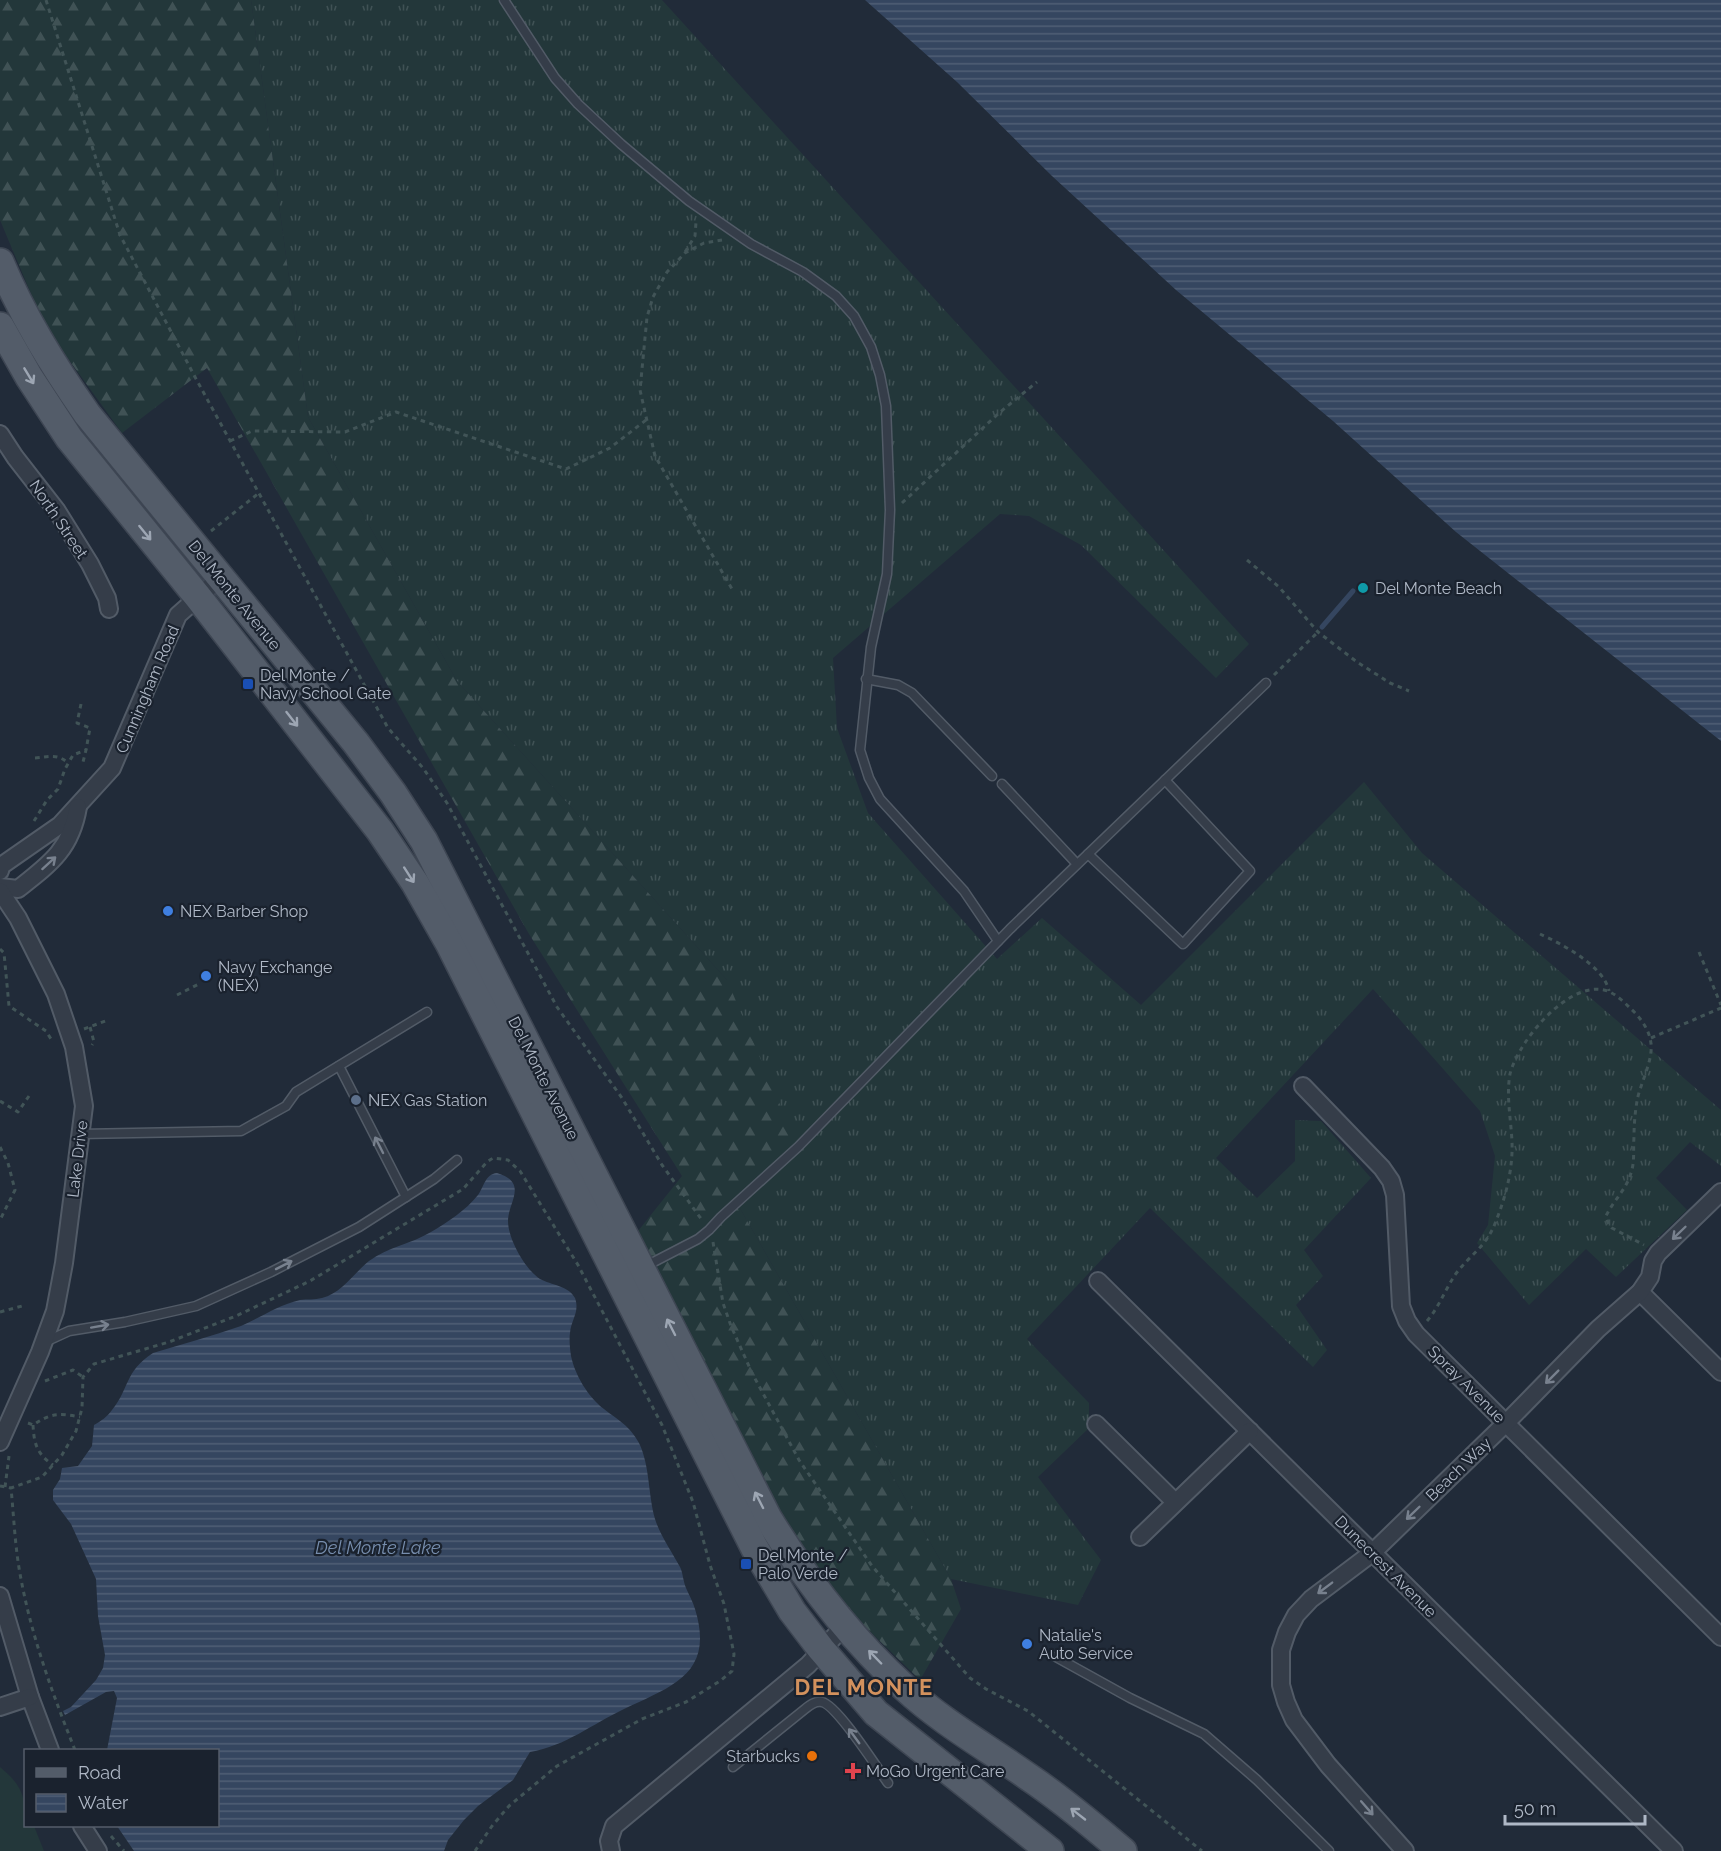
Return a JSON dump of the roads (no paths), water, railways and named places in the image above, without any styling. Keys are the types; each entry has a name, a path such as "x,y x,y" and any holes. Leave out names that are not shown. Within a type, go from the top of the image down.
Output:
{"main road":[{"name":"Del Monte Avenue","path":"0,262 28,324 63,380 117,453 356,743 393,793 424,841 768,1518 790,1553 844,1625 905,1688 967,1737 1031,1778 1123,1851"},
{"name":"Del Monte Avenue","path":"0,326 69,438 198,597 380,831 415,883 466,975 754,1547 792,1611 876,1713 1050,1851"}],"street":[{"name":"North Street","path":"0,434 57,511 90,564 107,598 109,609"},
{"name":"Cunningham Road","path":"0,871 1,866 52,831 112,768 178,615 221,577"},
{"name":"Cunningham Road","path":"0,889 18,889 61,852 75,822 78,806"},
{"name":"Lake Drive","path":"0,889 18,918 56,994 74,1047 84,1106 59,1292 50,1329 2,1437"},
{"name":"Spray Avenue","path":"1303,1086 1383,1168 1391,1181 1395,1195 1401,1306 1416,1334 1721,1637"},
{"name":"Beach Way","path":"1405,1851 1328,1765 1294,1720 1281,1684 1281,1650 1287,1632 1296,1615 1311,1599 1372,1553 1506,1423 1598,1329 1640,1292 1650,1277 1653,1262 1658,1253 1721,1192"},
{"name":"Dunecrest Avenue","path":"1098,1281 1674,1851"},
{"path":"1640,1292 1721,1372"},
{"path":"1096,1424 1175,1502"},
{"path":"1140,1537 1250,1431"},
{"path":"0,1596 30,1697 50,1749"},
{"path":"611,1851 609,1841 614,1826 808,1665 844,1625"},
{"path":"0,1707 30,1697"},
{"path":"83,1827 96,1851"}],"lane":[{"path":"504,0 555,78 578,104 621,144 689,201 751,244 803,272 836,296 854,316 871,347 880,375 886,406 890,514 887,574 866,679 860,750 869,778 880,799 964,891 998,941"},
{"path":"866,679 898,685 912,693 992,776"},
{"path":"641,1268 698,1239 710,1230 798,1147 998,941 1266,683"},
{"path":"1088,854 1183,944 1251,871 1165,780"},
{"path":"1002,784 1077,864"},
{"path":"80,1134 241,1131 286,1106 296,1092 428,1012"},
{"path":"339,1066 406,1197"},
{"path":"44,1343 69,1331 125,1322 196,1306 271,1272 359,1227 434,1179 456,1160"},
{"path":"1056,1657 1130,1698 1204,1734 1257,1780 1329,1851"},
{"path":"733,1767 805,1709 816,1702 823,1702 840,1717 888,1783"}],"water":[{"path":"865,0 1721,0 1721,741 1456,532 1333,421 1176,290 1052,176 957,82"},
{"name":"Del Monte Lake","path":"497,1173 507,1177 515,1188 508,1221 514,1245 523,1261 540,1279 564,1288 575,1298 576,1308 570,1344 571,1356 579,1378 598,1404 631,1432 643,1452 655,1519 680,1567 695,1609 700,1631 699,1649 694,1663 685,1675 658,1693 567,1740 530,1752 513,1780 478,1806 464,1820 448,1840 444,1851 134,1851 118,1827 219,1827 219,1749 107,1749 117,1698 114,1691 106,1692 65,1715 63,1711 71,1707 96,1680 103,1668 105,1655 98,1616 96,1579 71,1524 53,1500 53,1490 60,1479 62,1468 78,1466 92,1446 94,1425 110,1412 137,1367 153,1353 241,1326 292,1302 319,1299 336,1292 376,1256 423,1236 456,1216 478,1195 487,1178"}],"waterway":[{"path":"1322,627 1353,591"}],"place":[{"name":"Del Monte Beach","path":"1363,588"},
{"name":"Del Monte / Navy School Gate","path":"248,684"},
{"name":"NEX Barber Shop","path":"168,911"},
{"name":"Navy Exchange (NEX)","path":"206,976"},
{"name":"NEX Gas Station","path":"356,1100"},
{"name":"Del Monte / Palo Verde","path":"746,1564"},
{"name":"Natalie's Auto Service","path":"1027,1644"},
{"name":"Starbucks","path":"812,1756"},
{"name":"MoGo Urgent Care","path":"853,1771"}],"district":[{"name":"DEL MONTE","path":"864,1687"}]}
